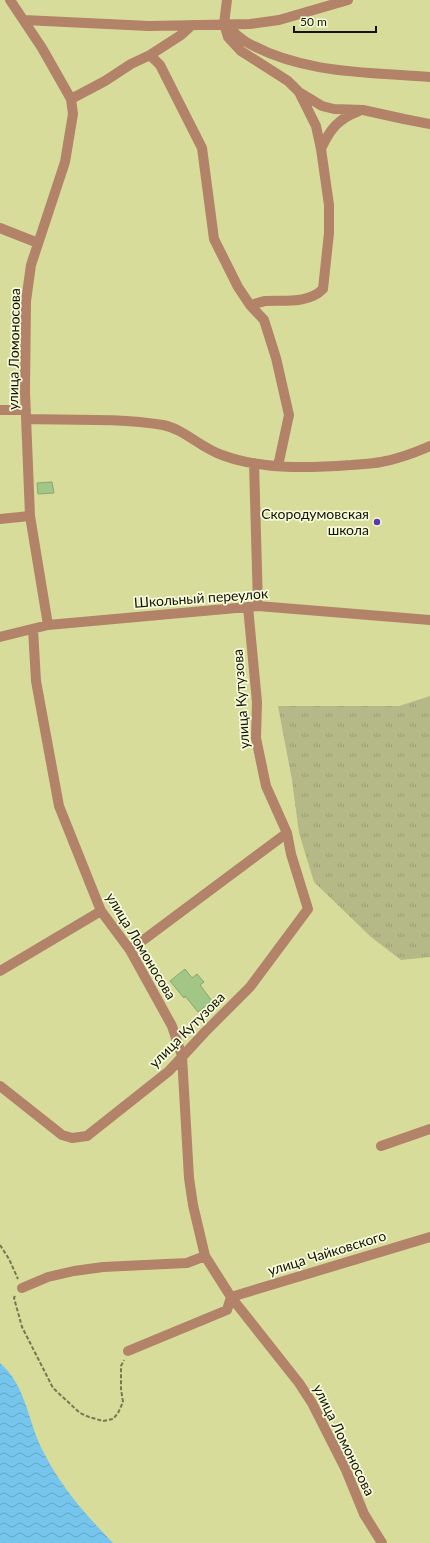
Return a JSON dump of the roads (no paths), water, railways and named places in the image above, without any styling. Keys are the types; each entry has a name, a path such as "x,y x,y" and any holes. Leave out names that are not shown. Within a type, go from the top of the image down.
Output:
{"street":[{"name":"улица Ломоносова","path":"10,0 24,20 71,99 73,114 65,162 31,265 26,301 24,392 30,516 48,625"},
{"path":"226,0 224,24 228,37 241,51 288,81 299,92 322,106 334,109 363,110 430,124"},
{"path":"24,20 149,26 250,24 279,20 348,0"},
{"path":"224,24 246,42 274,56 303,65 328,69 430,77"},
{"path":"71,99 105,81 131,64 150,55 181,35 192,25"},
{"path":"150,55 160,65 202,148 214,239 238,287 250,305 264,320 276,358 289,415 278,466"},
{"path":"250,305 264,301 291,301 303,299 318,294 323,289 330,233 329,205 316,126 299,92"},
{"path":"321,149 329,132 349,115 363,110"},
{"path":"0,228 38,243"},
{"path":"0,410 26,414 164,426 181,432 205,448 222,456 254,463 278,466 324,467 381,462 430,446"},
{"name":"улица Кутузова","path":"0,1086 62,1135 72,1138 87,1136 170,1071 182,1056 250,987 308,909 291,854 287,833 266,786 256,738 257,702 253,606 254,463"},
{"path":"0,520 30,516"},
{"name":"Школьный переулок","path":"0,637 48,625 253,606 430,620"},
{"name":"улица Ломоносова","path":"33,629 36,681 59,806 101,911 130,950 172,1026 182,1056 189,1178 193,1205 205,1256 231,1297 299,1383 312,1403 346,1470 364,1514 382,1543"},
{"path":"130,950 287,833"},
{"path":"0,971 101,911"},
{"path":"381,1146 430,1129"},
{"name":"улица Чайковского","path":"231,1297 430,1236"},
{"path":"22,1288 48,1277 74,1271 103,1267 187,1263 205,1256"},
{"path":"128,1351 227,1310 231,1297"}],"water":[{"path":"0,1363 9,1372 22,1394 39,1442 58,1477 93,1522 113,1543 0,1543"}],"place":[{"name":"Скородумовская школа","path":"377,522"}]}
